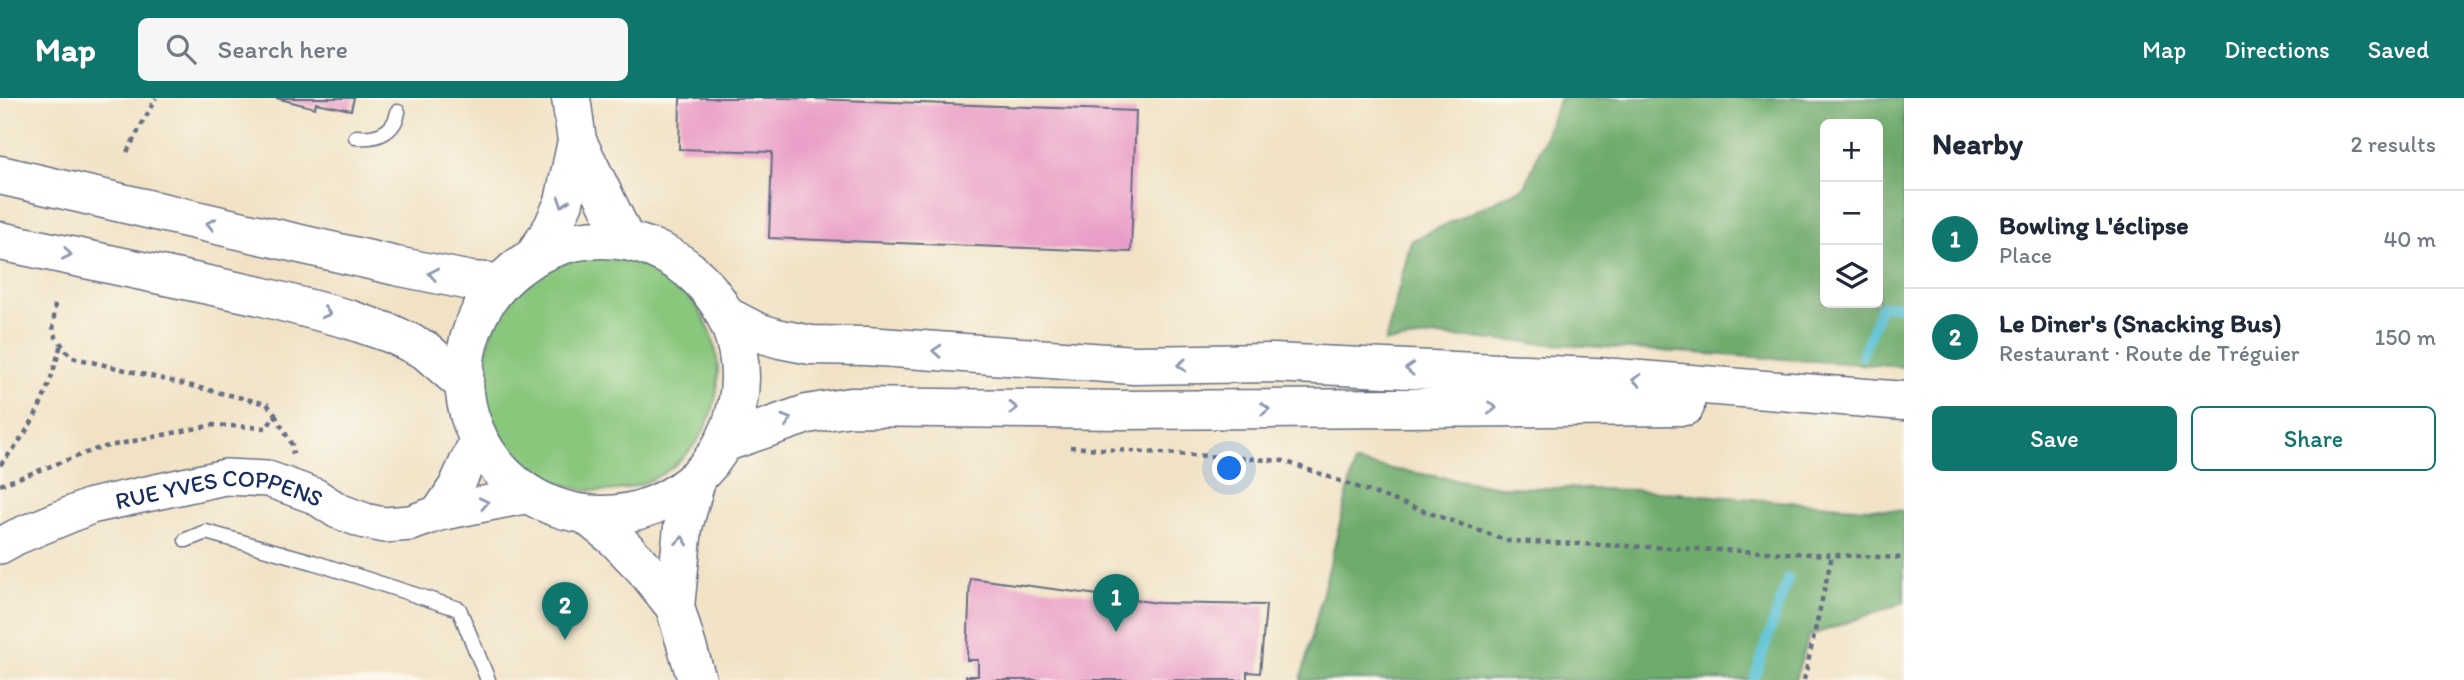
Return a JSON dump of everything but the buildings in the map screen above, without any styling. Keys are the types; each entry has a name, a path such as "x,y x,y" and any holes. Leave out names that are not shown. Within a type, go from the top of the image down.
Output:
{"main road":[{"path":"571,98 577,141 626,241"},
{"path":"534,257 554,227 564,202 577,141"},
{"path":"0,175 396,266 471,281 501,283"},
{"path":"0,241 260,296 348,319 392,334 425,350 463,383"},
{"path":"579,241 626,241 651,248 685,267 712,294 726,316 738,353 740,380 737,406 723,443 712,461 697,477 664,501 639,510 612,515 586,515 550,506 529,495 504,476 478,439 470,418 463,383 469,337 482,309 501,283 534,257 555,247 579,241"},
{"path":"726,316 757,332 811,345 866,346 1135,365 1272,363 1616,379 1902,401"},
{"path":"723,443 807,414 850,407 1123,410 1602,407 1902,401"},
{"path":"675,607 683,527 697,477"},
{"path":"586,515 616,539 644,568 675,607 697,680"}],"street":[{"path":"439,513 456,487 478,439"},
{"name":"RUE YVES COPPENS","path":"0,546 91,506 225,477 268,479 315,496 338,511 384,525 411,523 439,513 529,495"}],"lane":[{"path":"356,137 377,136 388,131 396,123 398,112"},
{"path":"186,540 206,532 313,562 459,609 488,680"}],"path":[{"path":"127,152 156,98"},
{"path":"0,485 99,448 213,425 267,428 275,414 267,404 71,357 52,333 55,302"},
{"path":"0,465 23,438 39,412 49,388 61,344"},
{"path":"1065,447 1284,461 1508,541 1904,558"},
{"path":"1804,680 1832,555"}],"green space":[{"path":"1560,98 1904,98 1904,367 1435,336 1385,342 1411,241 1525,187"},
{"path":"601,257 624,259 646,266 684,291 709,329 716,351 716,397 709,419 684,457 646,482 624,489 601,491 578,489 556,482 518,457 493,419 486,397 484,374 486,351 493,329 518,291 556,266 578,259"},
{"path":"1355,463 1501,487 1639,490 1904,511 1904,602 1809,636 1795,680 1301,680"}],"waterway":[{"path":"1862,356 1881,306 1904,305"},
{"path":"1754,680 1788,578"}],"place":[{"name":"Bowling L'éclipse","path":"1116,632"},
{"name":"Le Diner's (Snacking Bus)","path":"565,640"}]}
